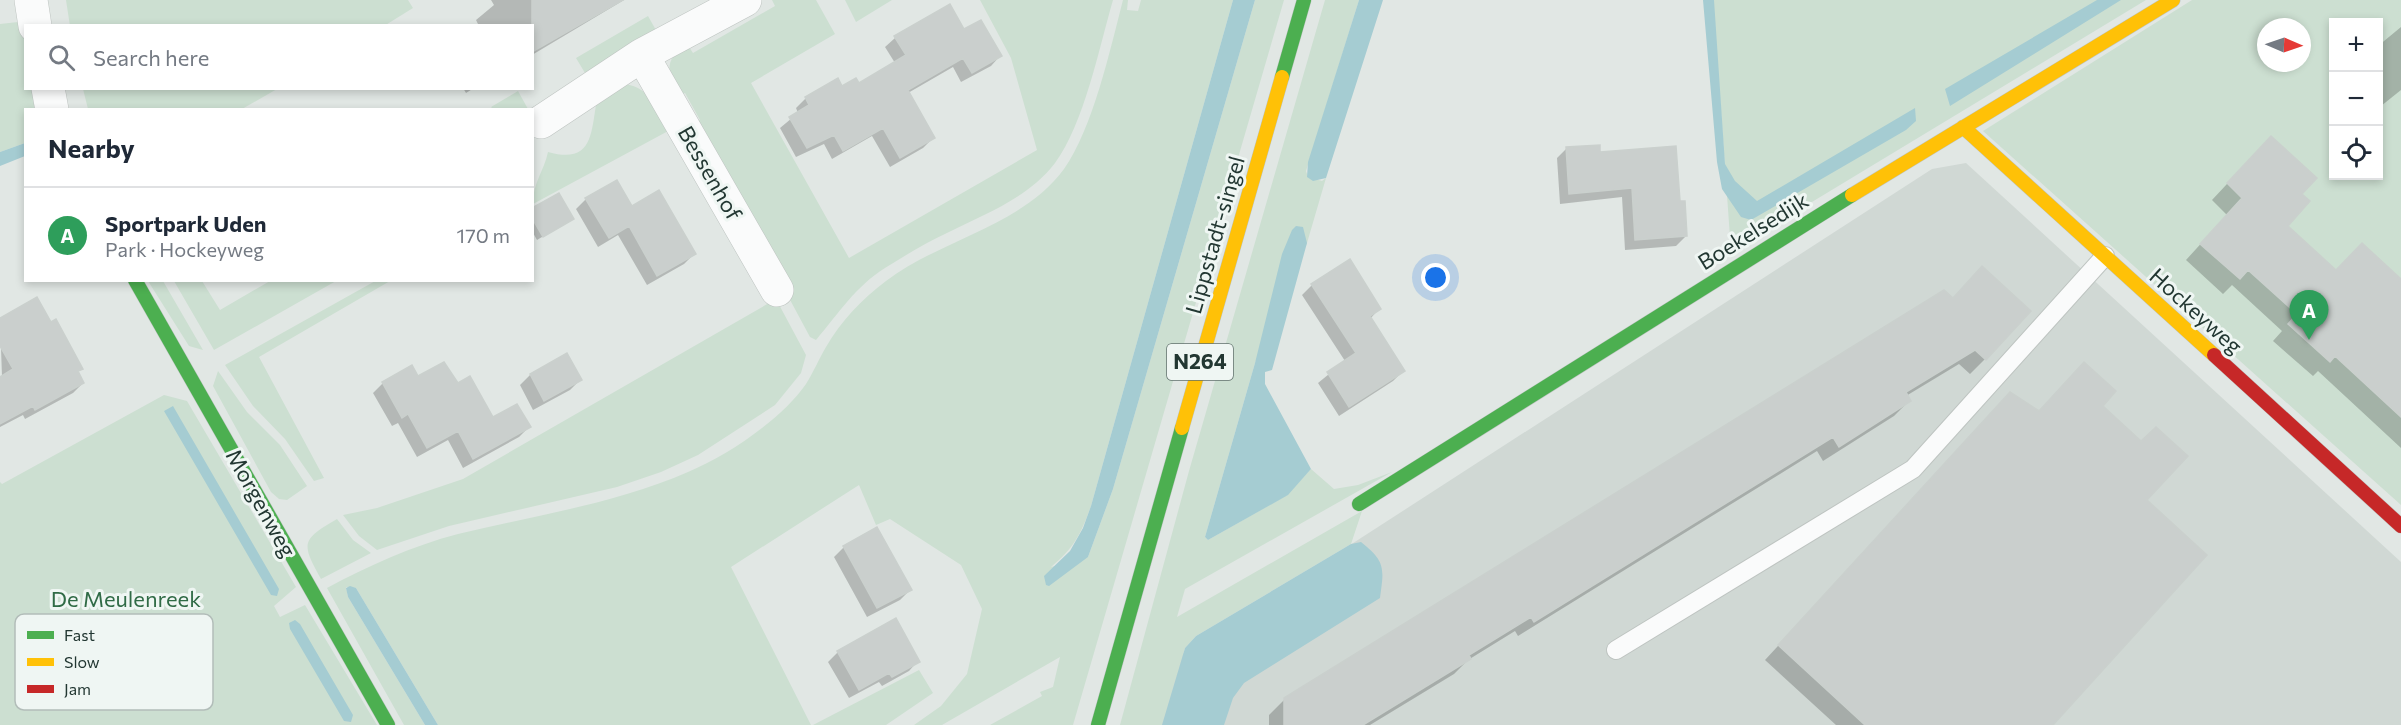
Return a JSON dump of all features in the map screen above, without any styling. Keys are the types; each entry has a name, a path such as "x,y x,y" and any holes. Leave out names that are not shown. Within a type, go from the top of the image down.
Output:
{"street":[{"path":"32,0 35,24"},
{"path":"541,122 642,55 745,0"},
{"name":"Lippstadt-singel","path":"1098,725 1304,0"},
{"name":"Boekelsedijk","path":"1359,504 1749,258 2173,0"},
{"name":"Bessenhof","path":"642,55 777,290"},
{"path":"48,90 52,108"},
{"name":"Hockeyweg","path":"1964,127 2401,526"},
{"name":"Morgenweg","path":"136,282 388,725"}],"lane":[{"path":"1616,650 1912,469 2105,256"}],"shaded area":[{"path":"1966,163 2401,562 2401,725 1150,725 1166,664 1932,169"}],"green space":[{"path":"66,0 408,0 413,8 387,24 70,24"},
{"path":"772,0 816,0 835,34 751,83 849,258 1037,150 1011,58 980,0 1113,0 1082,107 1065,147 1055,163 1032,186 1006,204 925,244 875,275 848,301 816,340 810,337 695,123 700,120 685,93 679,96 670,73 671,61 687,44 693,53 775,6"},
{"path":"845,0 892,0 856,22"},
{"path":"1123,0 1128,0 1127,10 1138,11 1141,0 1233,0 1091,506 1076,540 1051,567 1088,557 1113,489 1255,0 1284,0 1073,725 990,725 1042,696 1040,692 1053,687 1060,657 942,725 914,725 941,706 967,674 982,609 961,565 890,519 876,525 859,485 731,567 811,725 438,725 356,588 346,587 348,597 425,725 404,725 327,588 424,544 458,534 604,501 660,483 703,465 753,435 796,397 838,328 877,288 931,254 1003,219 1026,205 1046,189 1064,169 1084,132 1092,111"},
{"path":"1325,0 1359,0 1306,171 1308,177 1322,181 1326,178 1307,243 1255,363 1205,537 1208,540 1287,495 1311,469 1334,489 1358,485 1392,472 1185,589 1177,617 1362,511 1351,544 1196,636 1185,648 1162,725 1120,725 1189,471"},
{"path":"1713,0 2146,0 1731,251"},
{"path":"2192,0 2401,0 2401,505 1983,131"},
{"path":"648,16 657,32 585,73 576,58"},
{"path":"18,22 22,27 24,90 37,90 43,108 24,108 24,143 0,152 0,24"},
{"path":"618,84 637,88 656,105 670,130 534,203 534,191 548,152 562,155 581,151 590,137 596,105"},
{"path":"83,90 275,90 244,108 88,108"},
{"path":"518,91 527,108 492,108"},
{"path":"149,282 164,282 203,350 189,346"},
{"path":"175,282 203,282 220,310 268,282 334,282 214,350"},
{"path":"373,282 388,282 259,357 324,478 314,481 285,439 253,406 225,365"},
{"path":"776,299 806,355 801,373 775,405 698,455 661,472 617,487 449,526 377,550 359,536 343,515 377,508 463,479"},
{"path":"218,371 247,412 280,445 307,486 287,500 279,499 271,492 213,386"},
{"name":"De Meulenreek","path":"164,395 187,401 296,587 274,606 280,617 305,605 377,725 0,725 0,482 2,484"},
{"path":"337,519 353,540 371,553 321,579 310,557 308,543 316,532"},
{"path":"919,670 933,693 886,725 813,725"}],"water":[{"path":"1233,0 1255,0 1113,489 1088,557 1049,586 1046,585 1044,576 1070,551 1083,528 1091,506"},
{"path":"1359,0 1383,0 1326,178 1313,181 1307,177 1308,162"},
{"path":"1703,0 1714,0 1725,164 1735,181 1757,201 1915,108 1916,121 1906,130 1751,220 1741,217 1722,189 1717,162"},
{"path":"2097,0 2121,0 1950,106 1945,89"},
{"path":"24,143 24,156 0,166 0,152"},
{"path":"1296,226 1303,227 1307,243 1272,370 1265,372 1265,384 1311,469 1288,495 1208,540 1205,537 1255,363 1282,254"},
{"path":"173,406 279,589 277,596 271,595 164,411"},
{"path":"1361,542 1375,555 1381,566 1380,598 1244,683 1233,698 1224,725 1162,725 1185,648 1196,636 1351,544"},
{"path":"350,586 356,588 438,725 425,725 348,597 346,588"},
{"path":"295,620 300,624 353,715 351,722 344,721 290,629 289,623"}],"building":[{"path":"532,0 623,0 534,51 534,24 532,24"},
{"path":"950,4 964,29 981,20 1002,56 972,73 963,58 908,90 935,138 900,158 883,128 843,151 834,135 807,148 789,117 809,105 805,97 838,78 842,86 856,78 859,83 906,55 894,36"},
{"path":"2271,136 2317,178 2302,194 2310,201 2288,226 2336,270 2362,243 2401,279 2401,417 2335,356 2330,362 2288,324 2297,314 2248,270 2240,279 2200,244 2242,198 2227,183"},
{"path":"1600,145 1600,152 1676,146 1680,201 1685,201 1687,236 1635,240 1632,188 1569,194 1566,147"},
{"path":"617,180 632,206 659,190 696,254 657,276 629,226 609,238 585,198"},
{"path":"559,193 574,219 543,237 534,221 534,207"},
{"path":"1350,259 1381,309 1370,316 1405,371 1349,407 1327,372 1356,353 1311,284"},
{"path":"1982,266 2031,311 1986,360 1975,350 1906,392 1911,401 1839,447 1833,437 1534,622 1531,617 1469,655 1471,659 1363,725 1284,725 1284,698 1944,290 1953,298"},
{"path":"37,297 51,322 56,319 83,369 78,371 84,383 35,410 33,406 0,424 0,377 13,369 0,346 0,318"},
{"path":"567,353 582,380 544,401 530,374"},
{"path":"444,362 458,383 470,376 493,417 517,404 531,427 473,459 458,431 427,448 408,414 402,418 382,382 412,365 418,376"},
{"path":"2084,362 2116,391 2103,406 2141,441 2156,427 2188,456 2147,500 2207,555 2053,725 1865,725 1778,645 2010,392 2039,411"},
{"path":"877,527 912,590 877,608 843,546"},
{"path":"896,618 920,662 892,677 889,673 859,690 837,651"}],"traffic: fast":[{"path":"1282,77 1304,0"},
{"path":"1359,504 1852,195"},
{"path":"136,282 388,725"},
{"path":"1098,725 1182,428"}],"traffic: slow":[{"path":"1852,195 2173,0"},
{"path":"1182,428 1282,77"},
{"path":"1963,127 2214,355"}],"traffic: jam":[{"path":"2214,355 2401,526"}],"place":[{"name":"Sportpark Uden","path":"2309,340"}]}
